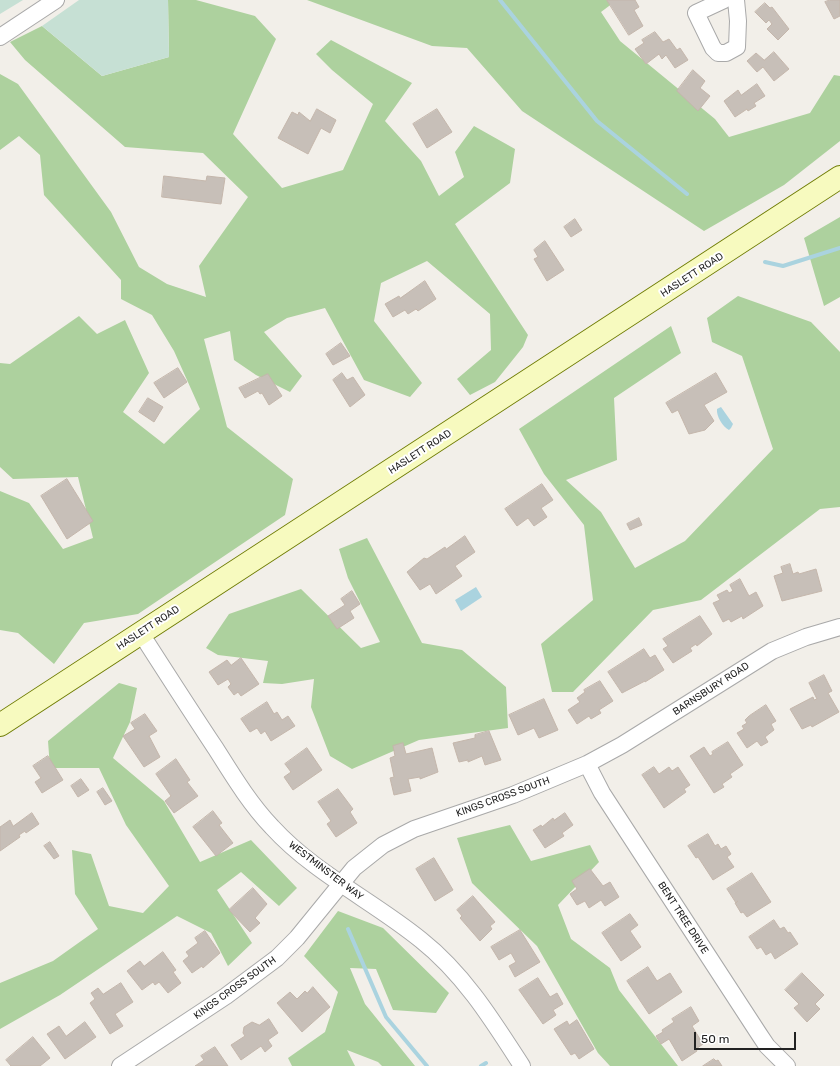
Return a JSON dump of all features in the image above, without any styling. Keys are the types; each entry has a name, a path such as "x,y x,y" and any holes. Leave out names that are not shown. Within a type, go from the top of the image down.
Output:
{"main road":[{"name":"HASLETT ROAD","path":"0,725 140,632 635,312 840,177"}],"street":[{"path":"0,37 56,0"},
{"path":"724,0 696,13 713,48 718,53 726,53 737,47 738,21 736,0"},
{"name":"BARNSBURY ROAD","path":"587,764 628,742 772,651 806,637 840,627"},
{"name":"WESTMINSTER WAY","path":"140,632 244,793 272,828 294,848 422,940 448,965 487,1011 522,1066"},
{"name":"KINGS CROSS SOUTH","path":"120,1066 226,996 277,958 297,938 354,868 383,845 414,829 513,795 587,764"},
{"name":"BENT TREE DRIVE","path":"587,764 602,793 763,1040 777,1057 787,1066"}],"green space":[{"path":"0,0 23,0 0,14"},
{"path":"79,0 168,0 169,57 102,76 42,26"},
{"path":"168,0 196,0 255,16 276,39 233,134 282,188 343,170 373,104 332,70 316,54 331,40 412,83 385,121 421,161 439,196 464,177 455,152 474,126 515,149 510,183 455,224 528,335 523,347 495,382 470,395 457,379 491,350 490,314 427,261 381,283 374,321 422,383 410,397 364,380 325,308 287,318 264,332 302,376 290,392 256,375 234,360 230,331 204,339 227,427 293,479 285,515 138,614 84,623 54,664 18,633 0,630 0,491 29,503 63,549 93,538 78,477 13,479 0,467 0,363 10,364 79,316 97,334 125,320 149,373 123,412 164,444 200,409 174,351 152,315 121,299 121,280 44,195 40,155 19,136 0,150 0,74 18,84 111,212 139,267 167,284 206,297 199,266 248,197 203,153 125,147 25,60 10,42 42,26 102,76 169,57"},
{"path":"307,0 617,0 601,12 620,41 715,119 729,137 810,113 834,75 840,76 840,141 784,185 704,231 522,111 467,48 432,46"},
{"path":"840,217 840,297 824,306 804,238"},
{"path":"738,296 811,322 840,352 840,507 820,509 701,600 653,610 573,692 552,692 541,644 593,600 584,525 544,474 519,429 671,326 681,353 614,398 617,460 566,480 601,512 635,568 685,541 773,449 742,356 712,342 707,318"},
{"path":"367,538 422,643 462,650 506,687 508,728 419,740 352,769 330,756 311,707 314,679 282,684 263,683 268,661 218,655 206,648 229,614 301,589 361,648 380,642 348,578 339,549"},
{"path":"119,683 137,688 130,722 113,758 164,801 200,862 251,840 297,888 279,906 241,872 217,890 252,943 228,966 211,933 177,916 60,995 0,1029 0,983 53,961 98,929 75,894 72,850 91,854 109,906 143,913 169,886 126,825 99,768 50,768 48,741"},
{"path":"510,825 531,861 590,845 599,862 558,905 571,939 610,968 619,990 678,1066 610,1066 598,1053 537,946 472,883 457,838"},
{"path":"338,911 383,928 449,993 436,1013 393,1010 376,969 350,968 365,1004 415,1066 382,1066 378,1062 347,1050 355,1066 292,1066 288,1058 325,1032 338,992 304,956"}],"water":[{"path":"721,407 733,424 729,430 722,424 719,418 717,409"},
{"path":"476,587 482,597 461,611 455,600"}],"building":[{"path":"607,0 635,0 639,7 634,10 643,26 629,35"},
{"path":"830,0 840,0 840,16 834,19 825,2"},
{"path":"765,3 770,8 772,7 789,29 778,40 767,29 772,24 769,20 766,23 755,12"},
{"path":"655,32 663,42 669,39 677,50 680,48 688,60 675,68 666,55 662,59 659,54 646,64 635,49 644,43 642,40"},
{"path":"774,52 789,69 774,81 763,67 757,72 747,61 756,53 764,60"},
{"path":"693,70 705,81 700,88 710,96 698,111 677,91"},
{"path":"757,84 765,96 754,103 756,106 748,111 747,109 735,117 724,101 738,90 741,95"},
{"path":"317,109 336,120 330,133 321,128 308,154 278,138 292,112 298,115 299,112 310,121"},
{"path":"437,109 452,132 427,148 413,124"},
{"path":"164,176 206,181 207,176 225,178 221,204 162,197"},
{"path":"575,219 582,230 571,237 564,227"},
{"path":"545,241 564,270 547,281 534,259 538,257 534,250"},
{"path":"425,281 436,299 418,311 416,309 408,314 405,310 393,317 385,304 399,296 400,298"},
{"path":"341,343 350,356 333,365 326,354"},
{"path":"178,368 187,382 164,398 154,383"},
{"path":"342,373 347,380 353,377 365,395 350,407 333,380"},
{"path":"716,373 727,392 704,405 714,421 705,430 689,434 678,410 672,413 666,403"},
{"path":"268,374 282,396 269,405 262,393 260,394 258,391 245,398 239,388"},
{"path":"148,398 163,407 154,422 139,412"},
{"path":"67,479 93,521 67,539 41,496"},
{"path":"542,484 553,500 541,508 547,517 534,526 528,518 517,526 505,509"},
{"path":"639,518 642,525 630,530 627,524"},
{"path":"465,536 475,552 455,566 462,576 436,594 430,584 420,590 407,572 424,558 427,559 445,547 446,549"},
{"path":"790,564 793,574 798,572 799,574 816,569 822,591 782,601 774,576 783,573 781,567"},
{"path":"740,579 749,596 756,592 763,606 743,619 742,616 731,622 729,619 723,622 713,603 720,600 717,595 727,590 729,593 733,591 730,585"},
{"path":"352,591 360,604 350,611 354,618 337,629 328,616 345,605 341,599"},
{"path":"700,616 712,634 697,646 696,644 690,648 692,651 673,663 663,649 668,646 663,639"},
{"path":"644,649 650,658 655,655 664,670 645,682 622,693 608,672"},
{"path":"241,658 259,684 241,696 238,692 234,695 228,687 231,684 228,679 218,685 209,672 227,660 231,665"},
{"path":"824,675 832,691 828,693 839,712 812,727 811,725 802,729 790,709 813,697 814,700 817,699 809,683"},
{"path":"600,681 613,701 599,710 601,713 591,719 589,716 577,724 568,710 580,702 577,698 585,692 584,690"},
{"path":"544,699 558,730 539,738 534,728 518,735 509,715"},
{"path":"267,702 274,714 277,712 282,720 288,716 295,726 271,741 265,731 261,734 257,728 250,732 241,719"},
{"path":"766,705 776,721 771,724 774,730 765,737 768,742 761,746 757,741 747,748 737,733 744,729 742,726 747,723 745,720 749,716"},
{"path":"145,714 157,731 149,736 160,757 144,767 123,736 135,729 131,723"},
{"path":"489,731 501,760 485,765 482,756 468,762 468,760 459,762 453,743 475,738 475,735"},
{"path":"728,742 743,765 730,774 732,777 722,784 724,787 714,793 690,756 704,747 710,756 713,754 712,752"},
{"path":"403,743 406,754 432,748 438,772 420,779 420,777 408,779 411,791 394,795 390,778 394,777 390,758 395,756 393,746"},
{"path":"307,748 322,770 293,790 284,777 291,772 285,764"},
{"path":"48,756 63,780 42,793 35,782 41,778 33,766"},
{"path":"176,759 190,780 187,782 198,796 174,813 165,801 171,796 156,774"},
{"path":"654,767 659,774 669,767 672,771 678,767 690,785 684,789 686,792 664,808 642,775"},
{"path":"81,779 89,790 78,797 71,786"},
{"path":"103,788 112,801 105,805 97,792"},
{"path":"338,789 353,809 350,812 357,823 336,837 327,824 331,821 318,802"},
{"path":"213,811 222,823 219,825 233,843 216,856 193,827"},
{"path":"32,813 39,824 26,833 25,831 19,835 20,837 0,851 0,827 10,820 13,826"},
{"path":"565,813 573,825 562,833 564,836 545,848 533,830 541,825 542,827 553,818 554,820"},
{"path":"708,834 715,846 718,844 721,849 726,846 731,854 727,857 734,867 713,880 698,857 696,858 688,846"},
{"path":"50,842 59,856 54,859 44,846"},
{"path":"434,858 453,890 435,901 416,869"},
{"path":"590,869 603,886 610,882 619,897 605,906 601,900 589,908 585,901 577,905 570,894 577,889 572,881"},
{"path":"752,873 771,902 747,917 743,912 741,913 727,889"},
{"path":"253,888 267,904 255,918 260,923 250,932 229,910"},
{"path":"473,896 495,922 490,926 492,929 480,941 460,918 462,916 457,910"},
{"path":"630,914 638,925 630,931 641,947 621,961 602,933"},
{"path":"774,920 780,929 784,927 788,933 790,932 798,944 775,959 771,952 766,955 761,947 757,949 749,937"},
{"path":"520,930 540,962 515,977 509,966 516,962 511,953 499,960 491,947"},
{"path":"205,931 220,953 203,968 202,966 192,973 183,961 189,956 186,952 198,943 195,938"},
{"path":"163,952 176,970 173,972 181,983 168,993 159,982 155,985 153,982 142,990 127,971 140,961 144,966"},
{"path":"648,967 657,981 670,973 682,992 649,1014 627,981"},
{"path":"802,973 824,995 815,1004 820,1009 807,1022 794,1008 799,1004 785,990"},
{"path":"538,978 550,997 557,993 563,1004 553,1010 556,1015 543,1024 519,990"},
{"path":"121,983 133,1002 115,1014 123,1026 110,1034 90,1003 95,999 91,993 98,988 103,994"},
{"path":"313,987 330,1007 302,1032 277,1003 290,992 297,999 305,991 307,993"},
{"path":"691,1007 699,1021 692,1026 703,1044 696,1049 697,1051 682,1061 669,1039 661,1044 656,1036 674,1022 672,1019"},
{"path":"269,1019 278,1033 268,1040 272,1046 265,1052 261,1046 241,1060 231,1045 245,1036 243,1033 244,1027 252,1022 259,1025"},
{"path":"577,1020 594,1049 579,1059 575,1053 571,1055 554,1029 567,1021 569,1025"},
{"path":"85,1022 96,1037 65,1059 47,1034 59,1026 66,1036"},
{"path":"33,1037 50,1058 40,1066 11,1066 6,1060"},
{"path":"215,1047 228,1066 195,1066 204,1060 201,1056"},
{"path":"714,1059 716,1061 718,1060 722,1066 703,1066"}],"waterway":[{"path":"500,0 597,121 687,194"},
{"path":"765,262 783,266 840,248"},
{"path":"348,929 386,1017 427,1066"},
{"path":"481,1066 486,1063"}]}
